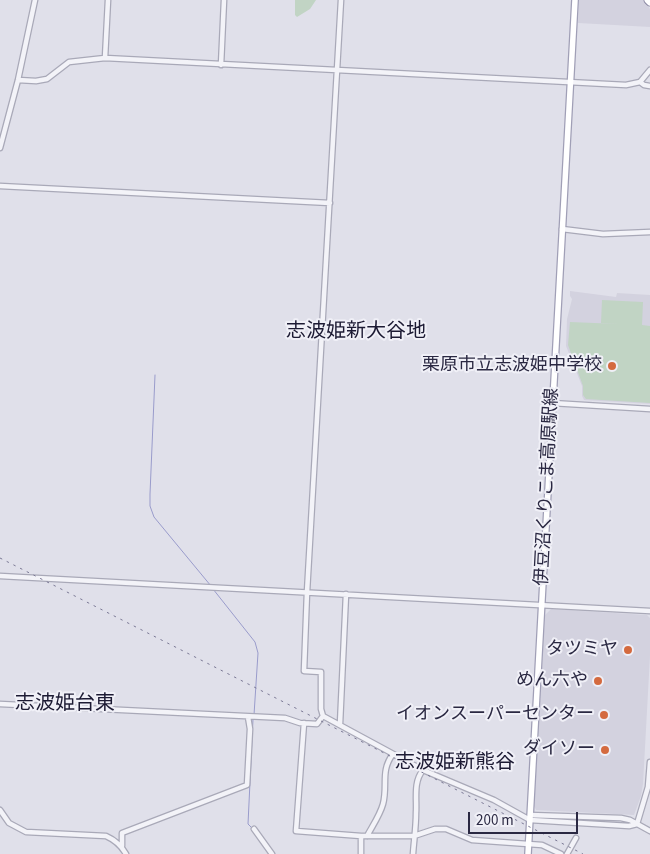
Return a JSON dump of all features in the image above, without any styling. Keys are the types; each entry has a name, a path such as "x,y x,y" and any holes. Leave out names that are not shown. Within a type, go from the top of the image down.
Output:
{"main road":[{"name":"伊豆沼くりこま高原駅線","path":"528,854 574,0"}],"street":[{"path":"0,148 18,80 35,0"},
{"path":"105,58 108,0"},
{"path":"221,65 224,0"},
{"path":"341,0 304,671 321,672 321,709 323,716 423,770 530,817 565,822 629,826 637,824"},
{"path":"18,80 36,81 48,79 69,62 105,58 626,85 640,82 650,70"},
{"path":"640,82 650,86"},
{"path":"0,186 330,203"},
{"path":"562,228 603,234 650,232"},
{"path":"552,403 650,409"},
{"path":"0,576 650,611"},
{"path":"340,724 346,594"},
{"path":"0,704 285,718 317,724 323,716"},
{"path":"122,846 122,833 247,785 249,717"},
{"path":"304,723 296,832 361,836 414,836 435,829 446,829 472,840 542,845 562,854"},
{"path":"367,836 379,816 383,804 386,766 393,754"},
{"path":"637,824 648,787 650,762"},
{"path":"413,854 416,784 423,770"},
{"path":"0,810 9,824 26,832 106,836 122,846 126,854"},
{"path":"530,817 621,818 630,820 650,831"},
{"path":"561,817 565,822"},
{"path":"587,818 618,822 619,825"},
{"path":"254,829 272,854"},
{"path":"361,836 361,854"},
{"path":"568,854 576,838"}],"shaded area":[{"path":"579,0 644,0 650,9 650,27 578,23"},
{"name":"栗原市立志波姫中学校","path":"570,291 616,297 617,293 650,295 650,404 584,400 582,386 566,346 567,319 572,299"},
{"path":"551,609 647,615 650,618 650,656 643,784 634,815 536,810 534,806 545,615"}],"green space":[{"path":"295,0 316,0 310,9 297,17 295,15"},
{"name":"栗原市立志波姫中学校","path":"602,300 643,302 642,325 650,326 650,403 586,399 583,395 583,386 568,345 570,322 619,324 601,323"}],"waterway":[{"path":"155,375 150,506 154,517 211,586"},
{"path":"213,589 255,642 258,653 254,715"},
{"path":"252,828 248,824 253,719"}],"railway":[{"path":"0,558 583,854"}],"place":[{"name":"栗原市立志波姫中学校","path":"612,366"},
{"name":"タツミヤ","path":"628,650"},
{"name":"めん六や","path":"598,681"},
{"name":"イオンスーパーセンター","path":"604,715"},
{"name":"ダイソー","path":"605,750"}],"district":[{"name":"志波姫新大谷地","path":"356,333"},
{"name":"志波姫台東","path":"65,705"},
{"name":"志波姫新熊谷","path":"455,764"}]}
